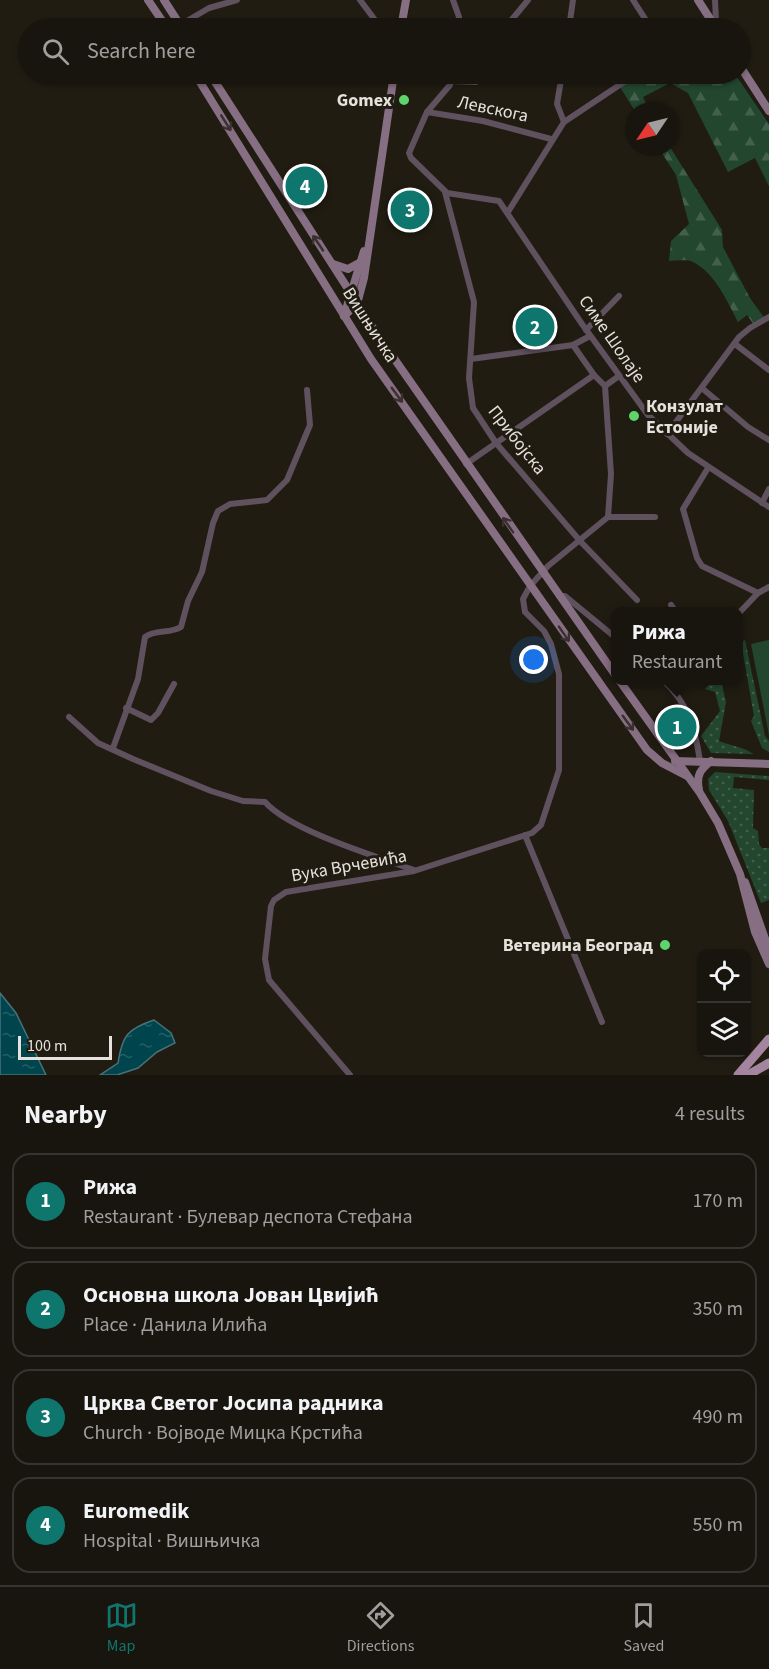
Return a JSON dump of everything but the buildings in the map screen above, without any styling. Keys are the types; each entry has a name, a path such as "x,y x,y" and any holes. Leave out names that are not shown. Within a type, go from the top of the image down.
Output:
{"main road":[{"path":"148,0 160,18"},
{"path":"164,0 175,18"},
{"path":"403,18 406,0"},
{"path":"698,0 707,18"},
{"path":"751,82 769,111"},
{"name":"Вишњичка","path":"201,84 344,316 530,586 642,744 657,759 687,776"},
{"name":"Вишњичка","path":"216,84 357,304 541,573 611,670"},
{"path":"344,316 357,304 364,278 393,84"},
{"path":"344,316 372,227"},
{"path":"332,263 344,269 351,269 363,258"},
{"path":"622,685 700,794 740,874 769,950"},
{"path":"657,759 769,764"},
{"path":"700,794 697,780 700,771 712,761"},
{"path":"740,874 757,940 769,964"},
{"path":"754,906 769,930"},
{"path":"738,1075 769,1039"},
{"path":"748,1075 769,1063"}],"street":[{"path":"194,18 209,8 237,0"},
{"path":"360,0 374,18"},
{"path":"453,0 459,18"},
{"path":"514,18 528,0"},
{"path":"570,18 573,0"},
{"path":"633,0 645,18"},
{"path":"715,0 716,18"},
{"path":"450,84 427,112 409,156 445,192 496,199 508,212 551,139 564,122 621,84"},
{"path":"560,84 556,104 564,122"},
{"name":"Левскога","path":"427,112 483,121 551,139"},
{"name":"Прибојска","path":"445,192 474,302 469,378 473,408 496,443 581,542 638,600"},
{"name":"Симе Шолаје","path":"508,212 588,333 648,415 708,468 766,505"},
{"path":"471,359 573,345 588,333 619,296"},
{"path":"667,434 735,344 750,328 769,318"},
{"path":"735,344 769,370"},
{"path":"573,345 594,375 605,386 611,474 608,518"},
{"path":"466,464 594,375"},
{"path":"605,386 619,376"},
{"path":"703,389 748,427 769,440"},
{"path":"113,748 138,679 146,637 153,632 163,633 181,627 188,601 202,572 218,511 230,504 267,500 287,480 310,425 307,390"},
{"path":"708,468 684,508 697,558 705,568 758,593"},
{"path":"766,505 769,489"},
{"path":"530,586 541,573 608,518 655,517"},
{"name":"Вука Врчевића","path":"350,1075 269,980 265,959 271,906 274,900 286,892 414,871 534,832 541,825 557,780 561,760 558,666 549,639 523,608 523,599 530,586"},
{"path":"743,609 758,593 769,587"},
{"path":"558,596 565,596 611,635"},
{"path":"126,708 151,720 158,713 174,684"},
{"path":"669,685 681,699 690,715 700,761"},
{"path":"69,717 98,742 133,759 211,791 243,801 265,802 276,812 316,832 414,871"},
{"path":"525,835 602,1022"}],"green space":[{"path":"625,84 668,84 643,97 646,102 629,102 620,87"},
{"path":"672,84 742,84 769,124 769,186 755,158 728,172 688,93"},
{"path":"664,156 676,156 722,230 723,247 750,298 765,319 754,325 747,315 738,322 720,288 708,273 691,261 669,261 671,241 689,224 676,175"},
{"path":"745,640 765,736 769,741 769,752 762,748 751,721 754,716 743,641"},
{"path":"769,640 769,735 751,644"},
{"path":"708,685 722,685 726,702 719,741 753,754 711,753 701,736 720,711 715,692 705,689"},
{"path":"715,772 769,776 769,780 734,777 733,788 754,790 753,828 758,831 759,844 762,848 769,848 769,900 761,903 728,821 709,790 708,779"}],"water":[{"path":"0,993 16,1013 46,1075 0,1075"},
{"path":"154,1020 171,1033 175,1043 157,1052 138,1068 117,1075 100,1075 118,1063 127,1035 132,1030"}],"place":[{"name":"Gomex","path":"404,100"},
{"name":"Euromedik","path":"305,186"},
{"name":"Црква Светог Јосипа радника","path":"410,210"},
{"name":"Основна школа Јован Цвијић","path":"535,327"},
{"name":"Конзулат Естоније","path":"634,416"},
{"name":"Рижа","path":"677,727"},
{"name":"Ветерина Београд","path":"665,945"}]}
